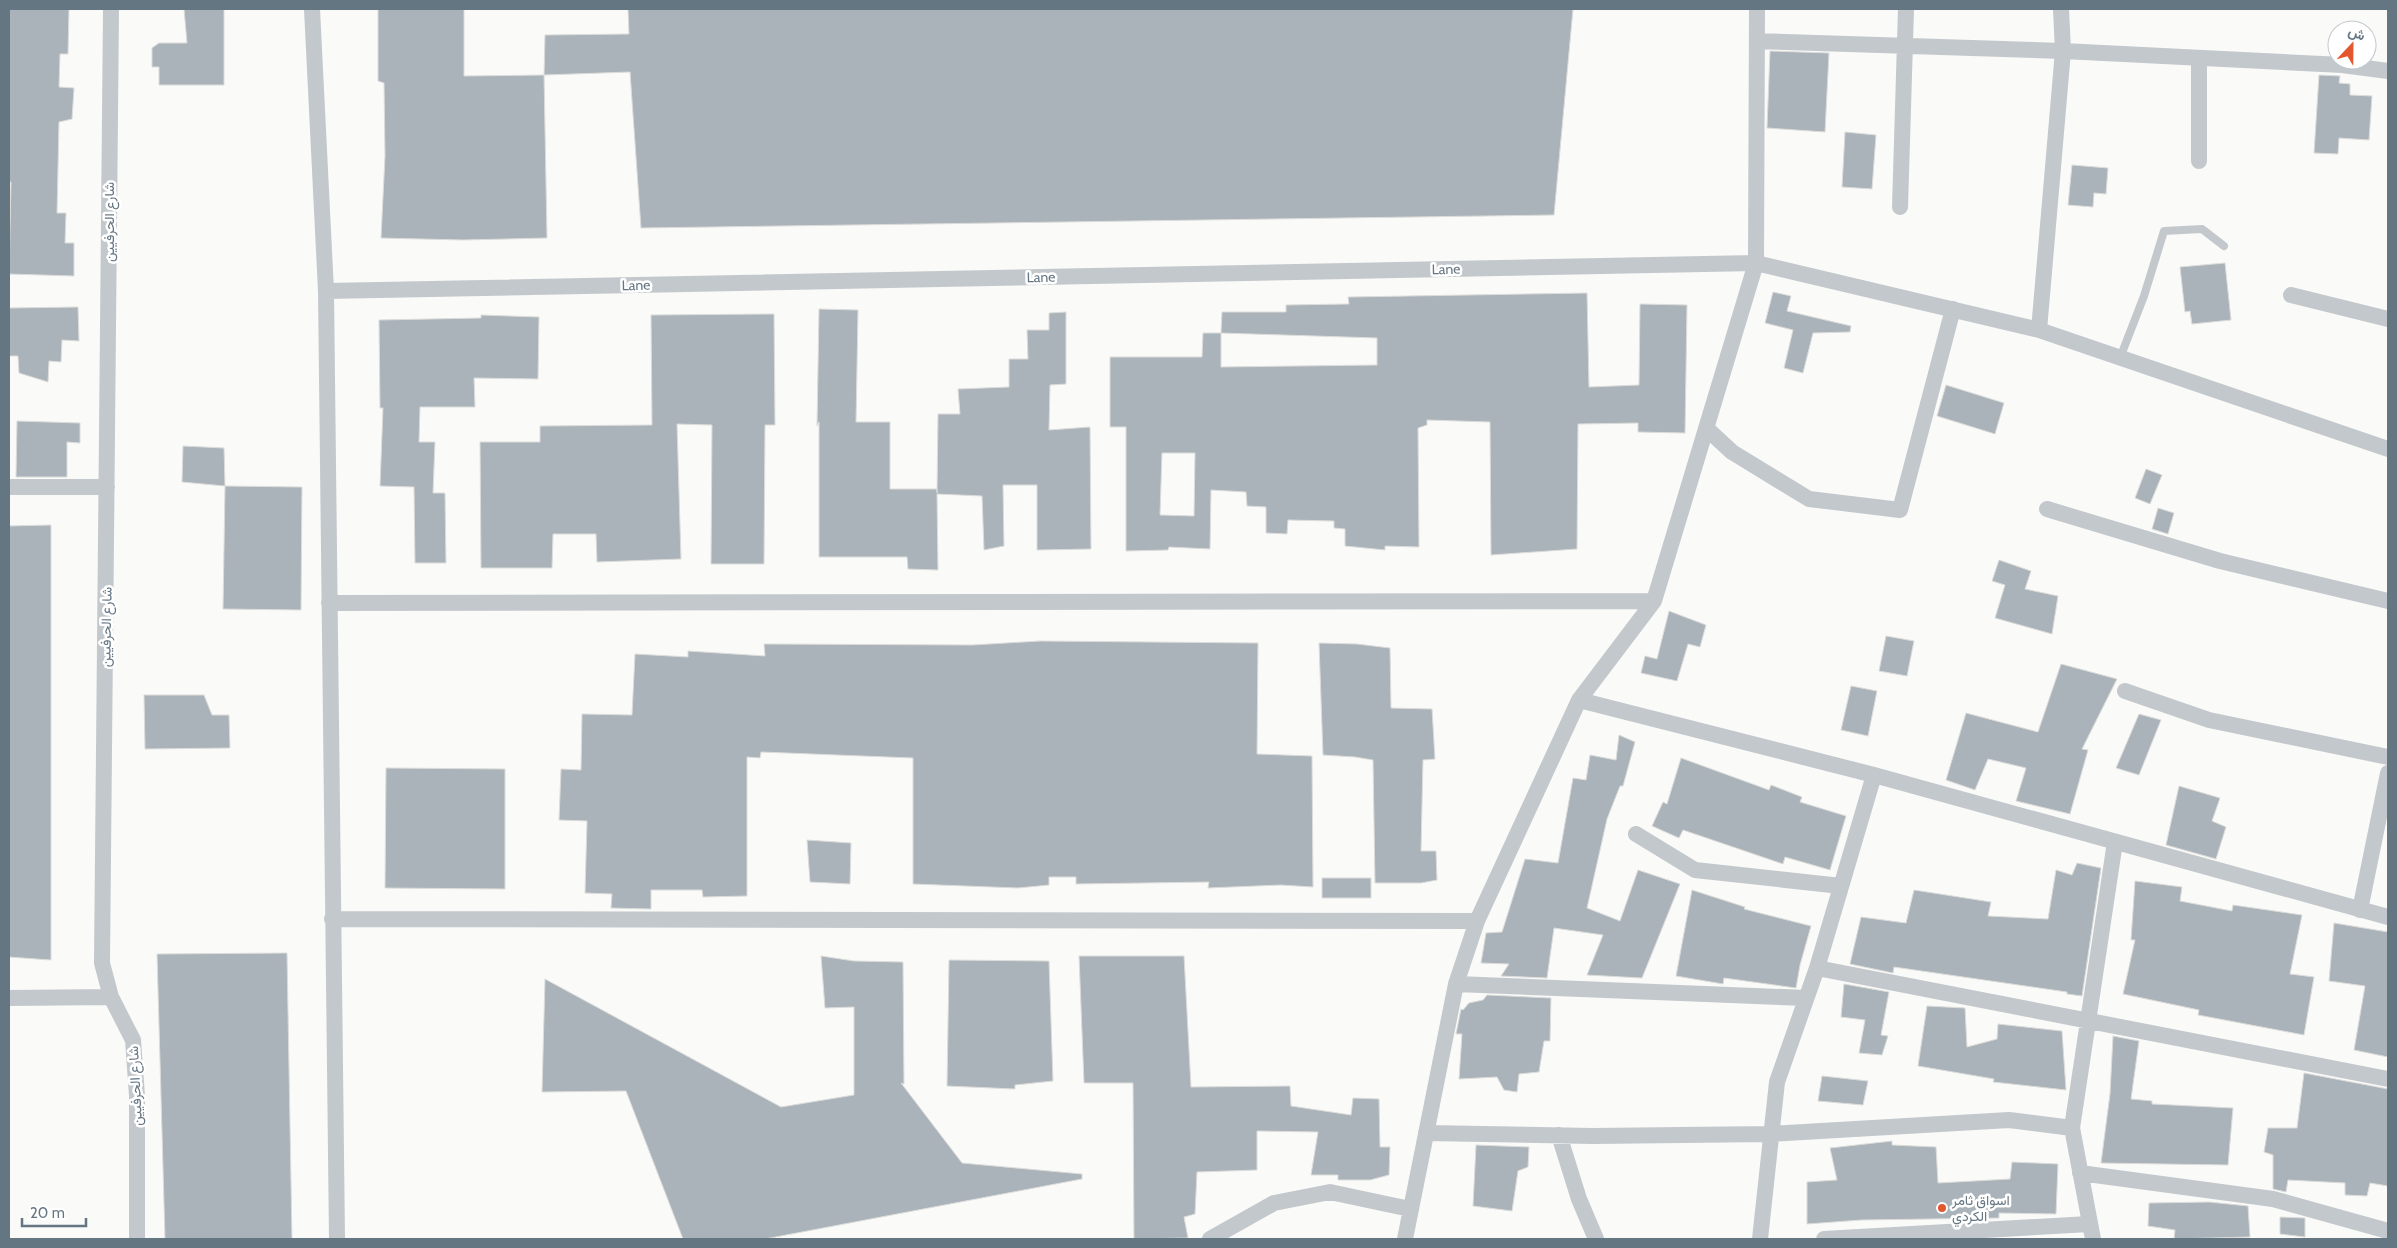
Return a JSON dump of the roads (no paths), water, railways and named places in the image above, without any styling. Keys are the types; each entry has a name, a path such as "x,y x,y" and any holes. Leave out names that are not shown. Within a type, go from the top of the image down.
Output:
{"street":[{"name":"شارع الحرفيين","path":"111,9 102,963 111,997 133,1040 137,1096 137,1239"},
{"path":"312,9 326,291 337,1239"},
{"path":"1405,1239 1456,984 1477,921 1579,700 1654,601 1756,263 1757,9"},
{"path":"1900,208 1906,9"},
{"path":"2039,330 2062,51 2061,9"},
{"path":"1757,41 2062,51 2342,65 2388,71"},
{"path":"2199,58 2199,161"},
{"name":"Lane","path":"326,291 1756,263 2039,330 2388,449"},
{"path":"2291,295 2388,319"},
{"path":"1706,428 1732,452 1809,499 1900,510 1953,309"},
{"path":"9,488 107,487"},
{"path":"2047,509 2220,561 2388,601"},
{"path":"330,604 1654,601"},
{"path":"2125,690 2209,720 2388,758"},
{"path":"1579,700 1874,775 2388,917"},
{"path":"2360,910 2388,773"},
{"path":"1760,1239 1777,1082 1816,968 1874,775"},
{"path":"1636,834 1695,870 1841,886"},
{"path":"1824,1239 2091,1231 2072,1128 2115,842"},
{"path":"332,919 1477,921"},
{"path":"1816,968 2388,1079"},
{"path":"1456,984 1806,998"},
{"path":"9,998 111,997"},
{"path":"1426,1133 1559,1135 1770,1134 2008,1120 2072,1128"},
{"path":"1559,1135 1579,1199 1596,1239"},
{"path":"2080,1173 2273,1199 2388,1231"},
{"path":"1210,1239 1274,1203 1330,1192 1410,1209"}],"lane":[{"path":"2120,358 2144,296 2164,231 2202,229 2224,246"}],"place":[{"name":"اسواق ثامر الكردي","path":"1942,1208"}]}
